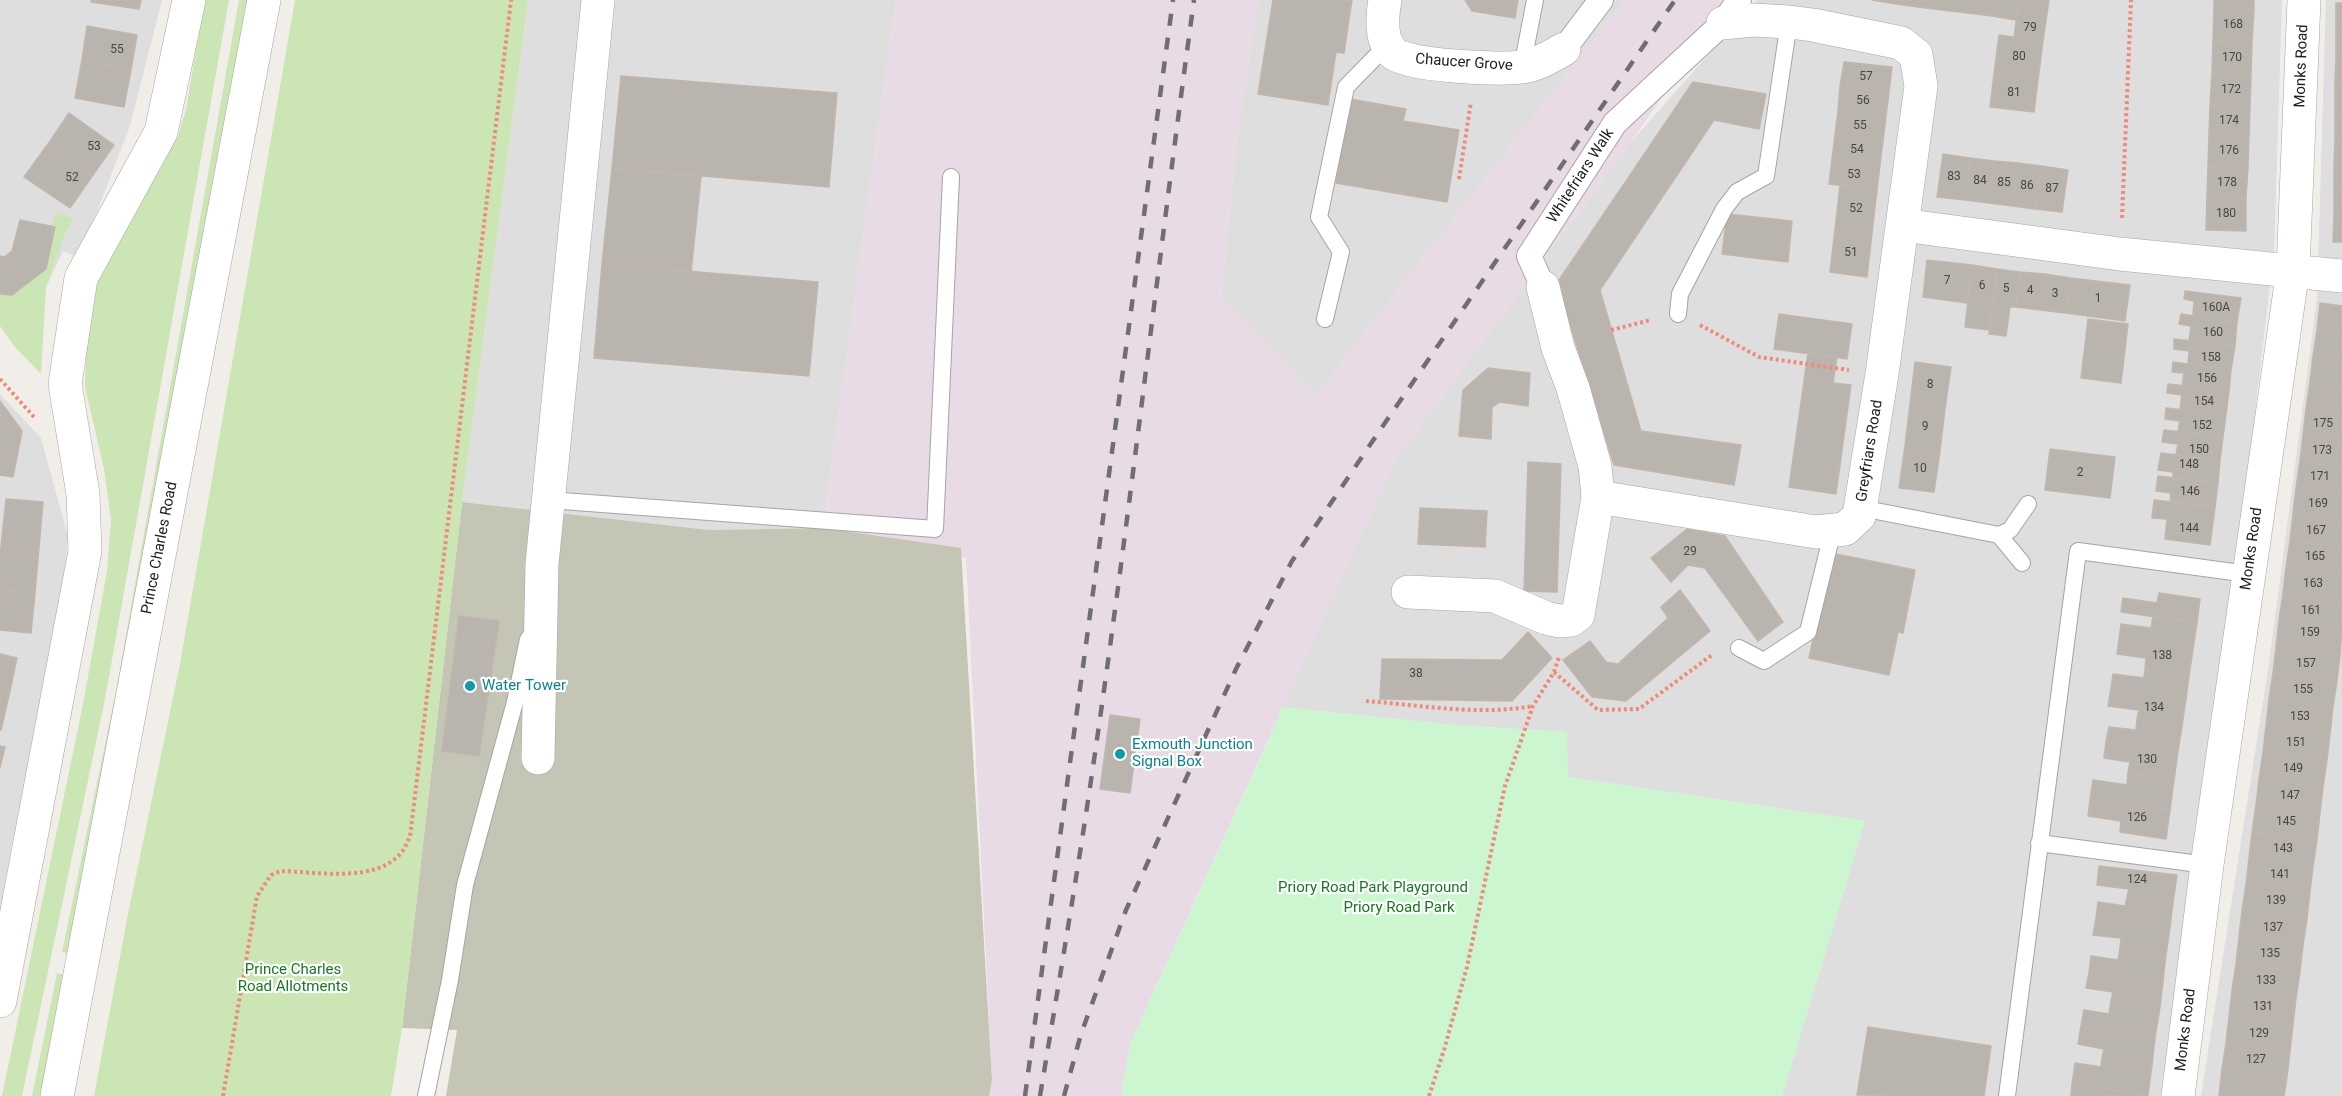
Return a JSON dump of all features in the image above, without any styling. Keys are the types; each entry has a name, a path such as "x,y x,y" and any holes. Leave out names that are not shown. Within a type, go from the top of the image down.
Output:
{"street":[{"path":"0,1001 85,551 83,494 65,384 81,278 161,132 189,0"},
{"name":"Prince Charles Road","path":"57,1096 264,0"},
{"path":"538,758 542,564 598,0"},
{"path":"1385,0 1383,29 1387,45"},
{"name":"Chaucer Grove","path":"1387,45 1400,58 1441,65 1522,67 1538,63 1564,49 1601,0"},
{"name":"Monks Road","path":"2178,1096 2207,865 2293,270 2304,0"},
{"name":"Greyfriars Road","path":"1598,497 1816,532 1845,529 1860,516 1882,374 1921,86 1916,55 1901,43 1807,15 1753,20 1731,12"},
{"name":"Whitefriars Walk","path":"1543,287 1529,256 1615,123 1731,12"},
{"path":"1902,225 2120,254 2342,276"},
{"path":"1408,592 1495,596 1546,618 1559,621 1571,620 1578,615 1598,497 1595,466 1573,388 1558,348 1543,287"}],"lane":[{"path":"1522,67 1535,0"},
{"path":"1678,314 1680,294 1724,209 1737,192 1766,176 1807,15"},
{"path":"1326,319 1341,252 1319,217 1346,87 1387,45"},
{"path":"549,500 935,529 951,177"},
{"path":"1999,536 2010,530 2028,504"},
{"path":"1861,508 1999,536 2022,563"},
{"path":"1739,648 1764,661 1808,632 1833,530"},
{"path":"2007,1096 2078,551 2248,574"},
{"path":"426,1096 450,980 465,885 515,702 542,564"},
{"path":"2039,843 2207,865"}],"path":[{"path":"223,1096 257,896 271,875 281,871 367,873 386,866 403,852 410,837 511,0"},
{"path":"2120,254 2131,0"},
{"path":"1459,178 1477,66"},
{"path":"1611,330 1678,314 1760,357 1840,369"},
{"path":"1429,1096 1467,967 1505,786 1533,706 1554,672 1578,615"},
{"path":"1554,672 1598,710 1639,709 1715,653 1739,648"},
{"path":"1366,701 1474,709 1533,706"}],"shaded area":[{"path":"0,0 162,0 130,126 79,258 63,251 48,283 15,310 0,309"},
{"path":"528,0 896,0 823,528 709,530 462,502"},
{"path":"896,0 1258,0 1236,143 1221,298 1315,396 1625,0 1731,0 1630,143 1396,459 1130,1044 1121,1096 989,1096 992,1080 966,558 823,528"},
{"path":"1258,0 1625,0 1315,396 1221,298 1236,143"},
{"path":"1757,0 2282,0 2274,253 2173,1096 1782,1096 1865,821 1568,777 1566,732 1454,725 1282,707 1396,459 1630,143"},
{"path":"2326,0 2342,0 2342,1096 2201,1096 2268,670 2317,299"},
{"path":"0,394 41,438 68,536 54,683 0,935"},
{"path":"462,502 709,530 823,528 961,548 992,1080 989,1096 446,1096 457,1030 402,1028"}],"green space":[{"path":"204,0 229,0 105,699 22,1096 2,1096 83,704 107,571 111,520 104,469 85,387 87,317 100,273 118,235 160,169 178,135 186,110"},
{"path":"239,0 247,0 71,954 62,952 116,691"},
{"name":"Prince Charles Road Allotments","path":"295,0 528,0 462,502 402,1028 391,1096 94,1096 127,919 180,664"},
{"path":"57,212 73,219 63,238 46,287 41,374 14,346 0,326 0,270 42,244"},
{"name":"Priory Road Park","path":"1282,707 1454,725 1567,732 1568,777 1865,821 1782,1096 1121,1096 1130,1044"},
{"path":"57,973 66,975 43,1096 32,1096"}],"building":[{"path":"92,0 141,0 139,9 91,2"},
{"path":"1273,0 1352,0 1344,53 1336,52 1328,105 1258,94"},
{"path":"1465,0 1518,0 1515,18 1472,11"},
{"path":"1872,0 1896,0 1896,4"},
{"path":"1896,0 1919,0 1918,7 1896,4"},
{"path":"1919,0 1944,0 1942,10 1918,7"},
{"path":"1944,0 1969,0 1968,13 1942,10"},
{"path":"1969,0 1995,0 1992,16 1968,13"},
{"path":"1995,0 2019,0 2016,20 1992,16"},
{"path":"2019,0 2049,0 2043,41 2014,37"},
{"path":"2214,0 2254,0 2254,9 2214,8"},
{"path":"2336,3 2342,3 2342,29 2336,29"},
{"path":"2214,8 2254,9 2252,42 2213,41"},
{"path":"87,26 137,35 131,70 82,60"},
{"path":"2336,29 2342,29 2342,57 2336,57"},
{"path":"1999,35 2043,41 2038,80 1994,74"},
{"path":"2213,41 2252,42 2251,75 2212,73"},
{"path":"2336,57 2342,57 2342,82 2335,82"},
{"path":"82,60 131,70 124,107 75,98"},
{"path":"1844,62 1892,67 1889,92 1840,86"},
{"path":"2212,73 2251,75 2250,107 2210,106"},
{"path":"1994,74 2038,80 2034,112 1990,107"},
{"path":"621,76 837,93 829,187 612,168"},
{"path":"1693,82 1766,94 1759,129 1714,120 1600,290 1641,431 1741,445 1734,485 1614,465 1557,283"},
{"path":"2335,82 2342,82 2342,114 2335,114"},
{"path":"1840,86 1889,92 1886,116 1838,111"},
{"path":"1350,99 1406,109 1403,121 1459,130 1447,202 1336,183"},
{"path":"2210,106 2250,107 2249,136 2209,134"},
{"path":"1838,111 1886,116 1883,141 1835,135"},
{"path":"69,113 114,145 93,175 48,144"},
{"path":"2335,114 2342,114 2342,140 2335,139"},
{"path":"2209,134 2249,136 2248,168 2208,167"},
{"path":"1835,135 1883,141 1880,165 1832,159"},
{"path":"2335,139 2342,140 2342,165 2334,165"},
{"path":"48,144 93,175 70,208 24,177"},
{"path":"1943,154 1970,158 1966,200 1937,197"},
{"path":"1970,158 1994,161 1989,203 1966,200"},
{"path":"1832,159 1880,165 1877,190 1829,184"},
{"path":"1994,161 2018,163 2013,206 1989,203"},
{"path":"2018,163 2041,166 2035,209 2013,206"},
{"path":"2334,165 2342,165 2342,191 2334,191"},
{"path":"2041,166 2068,170 2062,212 2035,209"},
{"path":"2208,167 2248,168 2246,198 2207,197"},
{"path":"612,168 701,177 691,272 602,264"},
{"path":"1840,186 1877,190 1872,233 1835,229"},
{"path":"2334,191 2342,191 2342,216 2334,216"},
{"path":"2207,197 2246,198 2246,231 2206,230"},
{"path":"1727,214 1792,221 1788,262 1722,254"},
{"path":"2334,216 2342,216 2342,242 2333,242"},
{"path":"20,220 55,227 46,269 12,295 0,294 0,256 4,257 12,251"},
{"path":"1835,229 1872,233 1867,277 1830,272"},
{"path":"1927,260 1972,265 1967,303 1923,297"},
{"path":"602,264 818,282 809,376 594,358"},
{"path":"1972,265 1997,269 1990,330 1965,327"},
{"path":"1997,269 2020,272 2016,307 2010,307 2006,336 1989,334"},
{"path":"2020,272 2045,274 2040,310 2016,307"},
{"path":"2045,274 2070,278 2066,313 2040,310"},
{"path":"2070,278 2130,285 2125,321 2066,313"},
{"path":"2185,291 2241,298 2237,322 2193,316 2194,301 2184,299"},
{"path":"2320,303 2342,306 2342,333 2317,330"},
{"path":"1779,314 1852,324 1847,359 1774,349"},
{"path":"2181,314 2237,322 2235,346 2189,341 2191,326 2179,324"},
{"path":"2088,319 2128,324 2125,350 2085,345"},
{"path":"2317,330 2342,333 2342,359 2313,356"},
{"path":"2174,339 2235,346 2231,370 2188,364 2189,351 2174,349"},
{"path":"2085,345 2125,350 2121,383 2081,378"},
{"path":"1808,353 1837,357 1833,383 1851,385 1836,494 1789,487"},
{"path":"2313,356 2342,359 2342,386 2310,382"},
{"path":"1915,362 1951,367 1945,409 1910,404"},
{"path":"2173,362 2231,370 2229,391 2182,386 2184,373 2172,372"},
{"path":"1488,368 1530,373 1528,406 1500,402 1492,407 1491,439 1459,436 1463,390"},
{"path":"2310,382 2342,386 2342,413 2306,409"},
{"path":"2168,384 2229,391 2226,415 2180,409 2182,395 2167,393"},
{"path":"0,401 22,431 13,477 0,475"},
{"path":"1910,404 1945,409 1940,451 1905,446"},
{"path":"2166,408 2226,415 2223,437 2178,432 2180,421 2165,419"},
{"path":"2306,409 2342,413 2342,440 2303,435"},
{"path":"2164,430 2223,437 2220,460 2176,455 2178,444 2162,442"},
{"path":"2303,435 2342,440 2342,467 2300,461"},
{"path":"1905,446 1940,451 1934,492 1899,488"},
{"path":"2050,449 2115,457 2110,498 2045,490"},
{"path":"2161,453 2220,460 2218,483 2173,478 2173,472 2158,470"},
{"path":"2300,461 2342,467 2342,494 2296,488"},
{"path":"1528,462 1561,464 1557,592 1524,591"},
{"path":"2158,476 2218,483 2215,507 2170,501 2171,493 2156,491"},
{"path":"2296,488 2342,494 2342,521 2293,514"},
{"path":"6,499 43,502 38,559 0,556"},
{"path":"2154,500 2215,507 2210,545 2165,539 2167,519 2152,518"},
{"path":"1420,508 1487,511 1485,547 1418,544"},
{"path":"2293,514 2342,521 2342,547 2290,541"},
{"path":"1687,529 1725,536 1783,622 1758,641 1705,568 1688,565 1671,582 1651,558"},
{"path":"2290,541 2342,547 2342,574 2286,567"},
{"path":"1831,553 1915,570 1903,633 1898,632 1889,675 1809,658"},
{"path":"0,556 38,559 35,593 0,590"},
{"path":"2286,567 2342,574 2342,601 2283,593"},
{"path":"0,590 35,593 31,633 0,630"},
{"path":"1680,590 1710,631 1626,701 1592,697 1563,660 1590,641 1606,662 1618,664 1668,618 1661,607"},
{"path":"2159,593 2200,599 2197,623 2121,612 2123,598 2157,603"},
{"path":"2283,593 2342,601 2342,628 2279,620"},
{"name":"Water Tower","path":"459,616 499,621 479,756 442,751"},
{"path":"2153,616 2197,623 2193,649 2119,639 2121,624 2151,628"},
{"path":"2279,620 2342,628 2340,655 2276,647"},
{"path":"1528,632 1552,658 1512,701 1380,699 1382,659 1502,660"},
{"path":"2119,639 2193,649 2189,676 2145,670 2146,658 2117,654"},
{"path":"2276,647 2340,655 2337,681 2273,673"},
{"path":"0,654 17,658 10,691 0,689"},
{"path":"2145,670 2189,676 2186,699 2111,688 2113,674 2144,678"},
{"path":"2273,673 2337,681 2333,707 2269,699"},
{"path":"2111,688 2186,699 2182,726 2137,719 2139,710 2108,706"},
{"path":"0,689 10,691 1,730 0,730"},
{"path":"2269,699 2333,707 2330,734 2266,726"},
{"name":"Exmouth Junction Signal Box","path":"1110,715 1140,719 1130,793 1100,789"},
{"path":"2137,719 2182,726 2178,752 2106,742 2109,727 2136,730"},
{"path":"2266,726 2330,734 2327,760 2263,752"},
{"path":"2106,742 2178,752 2174,780 2128,773 2130,762 2104,758"},
{"path":"0,746 5,747 0,767"},
{"path":"2263,752 2327,760 2323,787 2259,779"},
{"path":"2128,773 2174,780 2170,810 2090,799 2093,780 2127,785"},
{"path":"2259,779 2323,787 2320,813 2256,805"},
{"path":"2090,799 2170,810 2166,839 2120,832 2121,821 2088,816"},
{"path":"2256,805 2320,813 2317,840 2252,832"},
{"path":"2252,832 2317,840 2313,866 2249,858"},
{"path":"2249,858 2313,866 2310,892 2246,884"},
{"path":"2099,866 2177,875 2173,903 2127,897 2129,889 2097,885"},
{"path":"2246,884 2310,892 2307,919 2242,910"},
{"path":"2127,897 2173,903 2170,928 2096,918 2098,902 2125,906"},
{"path":"2242,910 2307,919 2303,945 2239,937"},
{"path":"2096,918 2170,928 2166,955 2120,948 2121,938 2093,935"},
{"path":"2239,937 2303,945 2300,972 2236,964"},
{"path":"2120,948 2166,955 2163,981 2089,973 2091,956 2118,960"},
{"path":"2236,964 2300,972 2296,998 2232,990"},
{"path":"2089,973 2163,981 2160,1007 2111,1001 2113,992 2086,988"},
{"path":"2232,990 2296,998 2293,1025 2229,1017"},
{"path":"2111,1001 2160,1007 2155,1038 2081,1026 2084,1010 2109,1014"},
{"path":"2229,1017 2293,1025 2290,1051 2226,1043"},
{"path":"2081,1026 2155,1038 2152,1065 2102,1058 2104,1049 2078,1044"},
{"path":"1868,1027 1991,1046 1984,1096 1857,1095"},
{"path":"2226,1043 2290,1051 2287,1077 2222,1069"},
{"path":"2102,1058 2152,1065 2148,1095 2072,1084 2075,1063 2101,1067"},
{"path":"2222,1069 2287,1077 2284,1096 2219,1096"},
{"path":"2072,1084 2148,1095 2148,1096 2071,1096"}],"railway":[{"path":"1025,1096 1173,0"},
{"path":"1040,1096 1099,724 1194,0"},
{"path":"1064,1096 1081,1034 1126,910 1236,669 1292,561 1675,0"}],"place":[{"name":"Water Tower","path":"470,686"},
{"name":"Exmouth Junction Signal Box","path":"1120,754"}],"park label":[{"name":"Priory Road Park Playground","path":"1373,888"}]}
